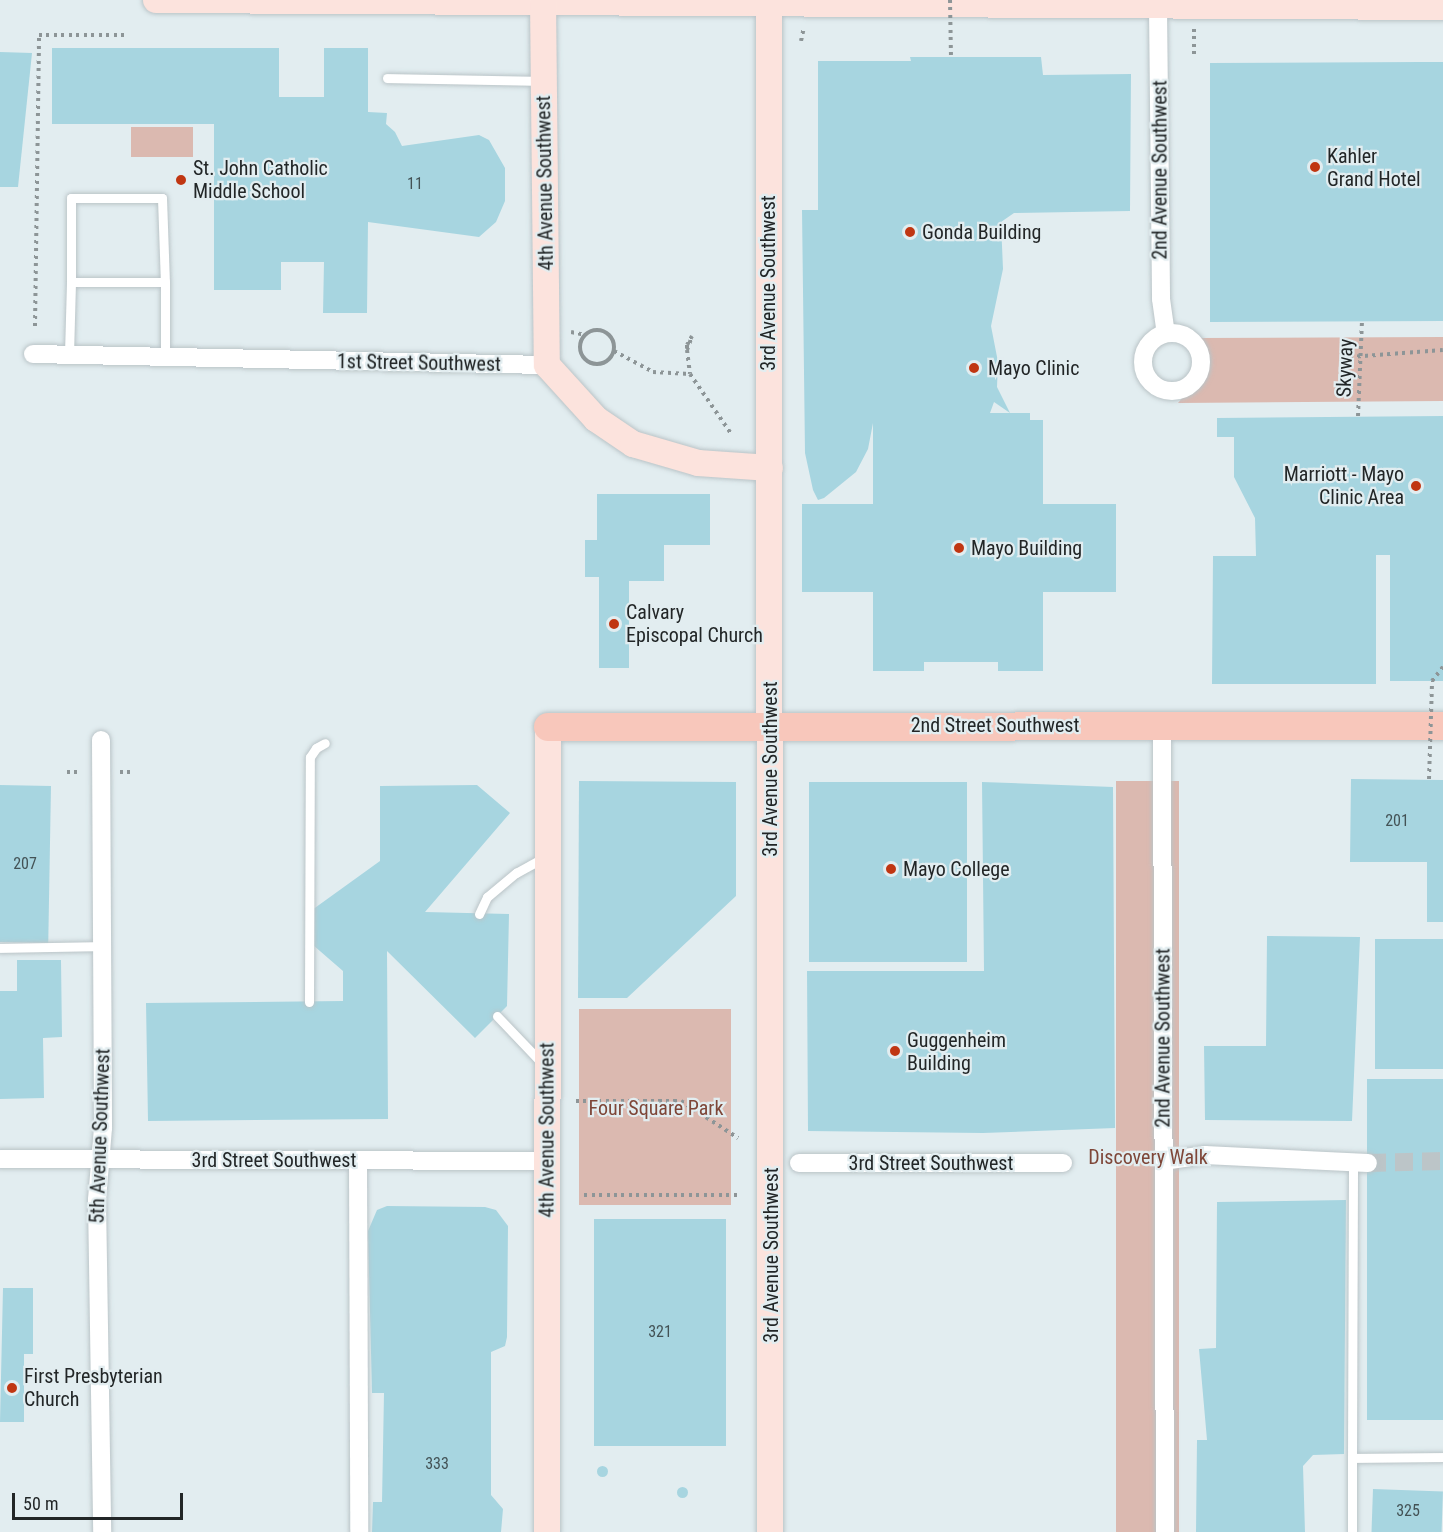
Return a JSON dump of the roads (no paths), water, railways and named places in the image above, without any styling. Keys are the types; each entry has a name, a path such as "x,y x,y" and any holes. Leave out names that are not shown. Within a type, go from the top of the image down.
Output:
{"main road":[{"path":"156,0 1443,7"},
{"name":"4th Avenue Southwest","path":"543,1 547,365"},
{"name":"3rd Avenue Southwest","path":"769,3 770,1532"},
{"path":"547,365 596,419 633,444 698,463 770,468"},
{"name":"2nd Street Southwest","path":"548,727 1443,726"},
{"name":"4th Avenue Southwest","path":"547,1532 548,727"}],"street":[{"name":"2nd Avenue Southwest","path":"1158,7 1161,299 1166,333"},
{"name":"1st Street Southwest","path":"33,354 547,365"},
{"name":"2nd Avenue Southwest","path":"1161,725 1165,1532"},
{"name":"5th Avenue Southwest","path":"101,740 104,946 101,1160 97,1200 102,1532"},
{"path":"1163,1161 1205,1155 1360,1162"},
{"name":"3rd Street Southwest","path":"0,1159 547,1161"},
{"path":"358,1160 359,1532"},
{"name":"3rd Street Southwest","path":"799,1163 1063,1162"}],"lane":[{"path":"387,78 544,81"},
{"path":"69,354 71,198 162,198 165,357"},
{"path":"71,282 165,282"},
{"path":"309,1002 310,757 316,748 325,743"},
{"path":"478,914 487,897 516,873 548,856"},
{"path":"0,948 104,946"},
{"path":"497,1016 547,1069"},
{"path":"1352,1532 1360,1162"},
{"path":"1352,1458 1443,1457"}],"tunnel":[{"path":"1368,1163 1443,1161"}],"place":[{"name":"Kahler Grand Hotel","path":"1315,167"},
{"name":"St. John Catholic Middle School","path":"181,180"},
{"name":"Gonda Building","path":"910,232"},
{"name":"Mayo Clinic","path":"974,368"},
{"name":"Marriott - Mayo Clinic Area","path":"1416,486"},
{"name":"Mayo Building","path":"959,548"},
{"name":"Calvary Episcopal Church","path":"614,624"},
{"name":"Mayo College","path":"891,869"},
{"name":"Guggenheim Building","path":"895,1051"},
{"name":"First Presbyterian Church","path":"12,1388"}],"park label":[{"name":"Four Square Park","path":"656,1108"},
{"name":"Discovery Walk","path":"1148,1157"}]}
